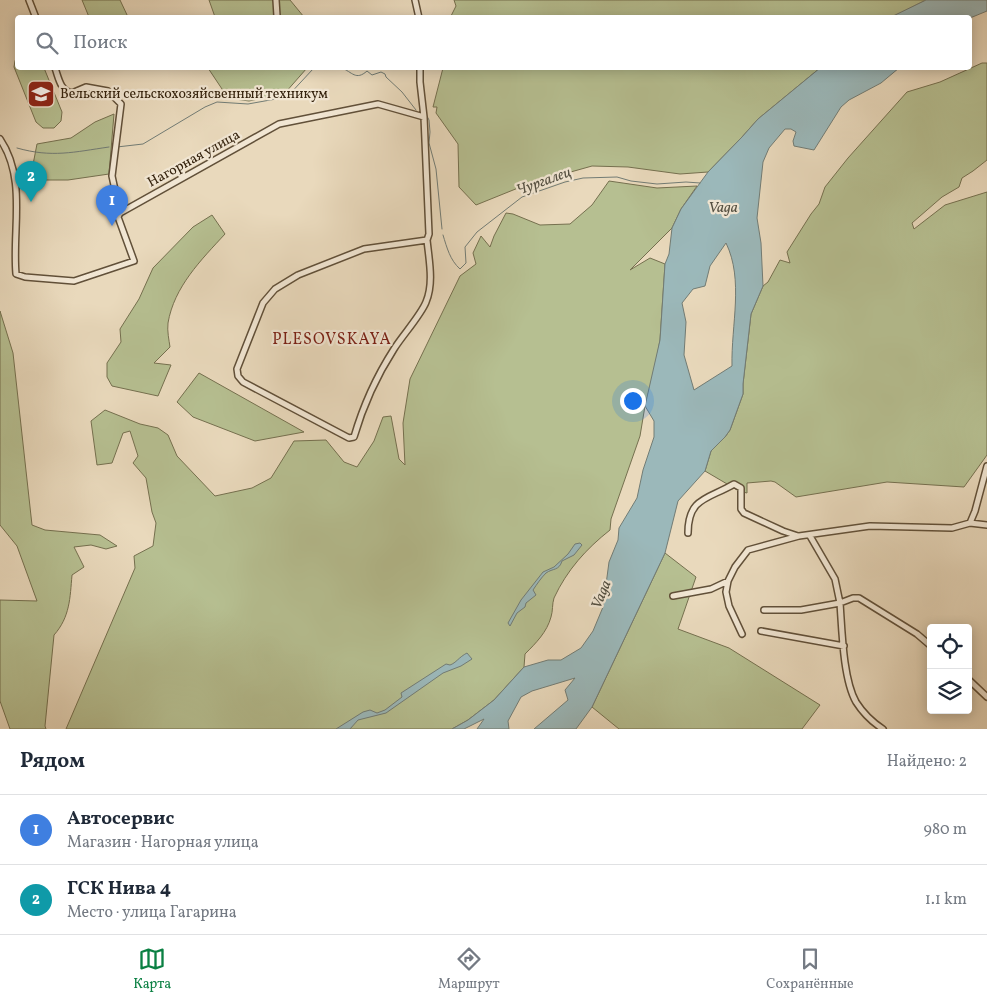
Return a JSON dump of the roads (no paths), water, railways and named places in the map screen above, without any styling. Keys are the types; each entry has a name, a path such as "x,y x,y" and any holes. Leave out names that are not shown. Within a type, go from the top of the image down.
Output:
{"street":[{"path":"29,0 35,15"},
{"path":"276,0 277,15"},
{"path":"415,0 418,15"},
{"path":"0,139 6,148 12,165 16,185 16,274 25,277 74,281 134,262 118,217 120,212 112,176 121,104 108,91 86,87 72,93 65,91 56,70"},
{"path":"420,70 429,234 427,240 431,279 426,302 394,349 376,380 362,410 354,437 349,438 291,408 243,382 238,376 237,370 263,303 275,289 298,275 364,249 427,240"},
{"name":"Нагорная улица","path":"120,212 279,124 378,104 424,116"},
{"path":"970,523 987,466"},
{"path":"688,533 688,518 698,502 734,484 741,488 741,510 744,513 783,531 799,536"},
{"path":"742,634 729,606 726,592 728,581 735,567 748,550 799,536 810,536 870,526 952,528 970,523 987,525"},
{"path":"810,536 835,579 849,678 855,700 865,714 883,729"},
{"path":"673,596 711,589 728,581"},
{"path":"764,610 801,610 840,604 853,598 859,598 917,634 927,643"},
{"path":"760,631 844,646"},
{"path":"972,683 987,697"}],"water":[{"path":"926,0 987,0 987,11 972,17 972,15 895,15"},
{"name":"Vaga","path":"818,70 897,70 881,83 849,100 841,107 814,150 794,146 793,141 796,132 791,129 785,129 769,148 763,162 757,218 761,243 763,286 751,314 743,394 730,430 711,451 705,471 678,501 665,553 592,707 576,729 534,729 568,700 565,690 575,678 532,691 521,697 508,721 509,729 477,729 484,719 464,729 452,729 468,720 494,700 524,667 548,660 561,660 581,648 593,631 603,607 609,562 618,540 619,528 637,498 643,470 654,437 654,421 645,406 660,340 665,264 669,254 672,228 681,209 708,172 758,119","holes":["726,243 736,287 732,366 694,390 684,355 686,322 682,303 693,289 705,286 710,266"]},
{"path":"580,543 582,545 574,555 562,561 557,568 542,577 533,590 536,595 517,613 510,626 508,623 521,600 543,572 554,567 568,554 575,544"},
{"path":"467,653 472,659 461,666 443,673 386,713 358,720 350,729 336,729 363,712 370,710 377,713 385,710 402,697 401,693 446,664 452,664"}],"waterway":[{"name":"Чургалец","path":"117,147 143,144 205,107 217,102 248,104 287,97 312,70"},
{"name":"Чургалец","path":"345,70 357,76 367,71 372,75 381,72 385,74 416,110"},
{"name":"Чургалец","path":"427,116 430,132 429,143 436,169 442,229"},
{"name":"Чургалец","path":"17,148 41,153 52,153 109,147"},
{"name":"Чургалец","path":"443,235 451,258 460,269 466,263 465,247 477,232 522,197 565,182 583,178 617,177 631,181 657,184 700,183"}],"place":[{"name":"Вельский сельскохозяйсвенный техникум","path":"41,94"},
{"name":"ГСК Нива 4","path":"31,202"},
{"name":"Автосервис","path":"112,226"}],"district":[{"name":"PLESOVSKAYA","path":"332,340"}]}
